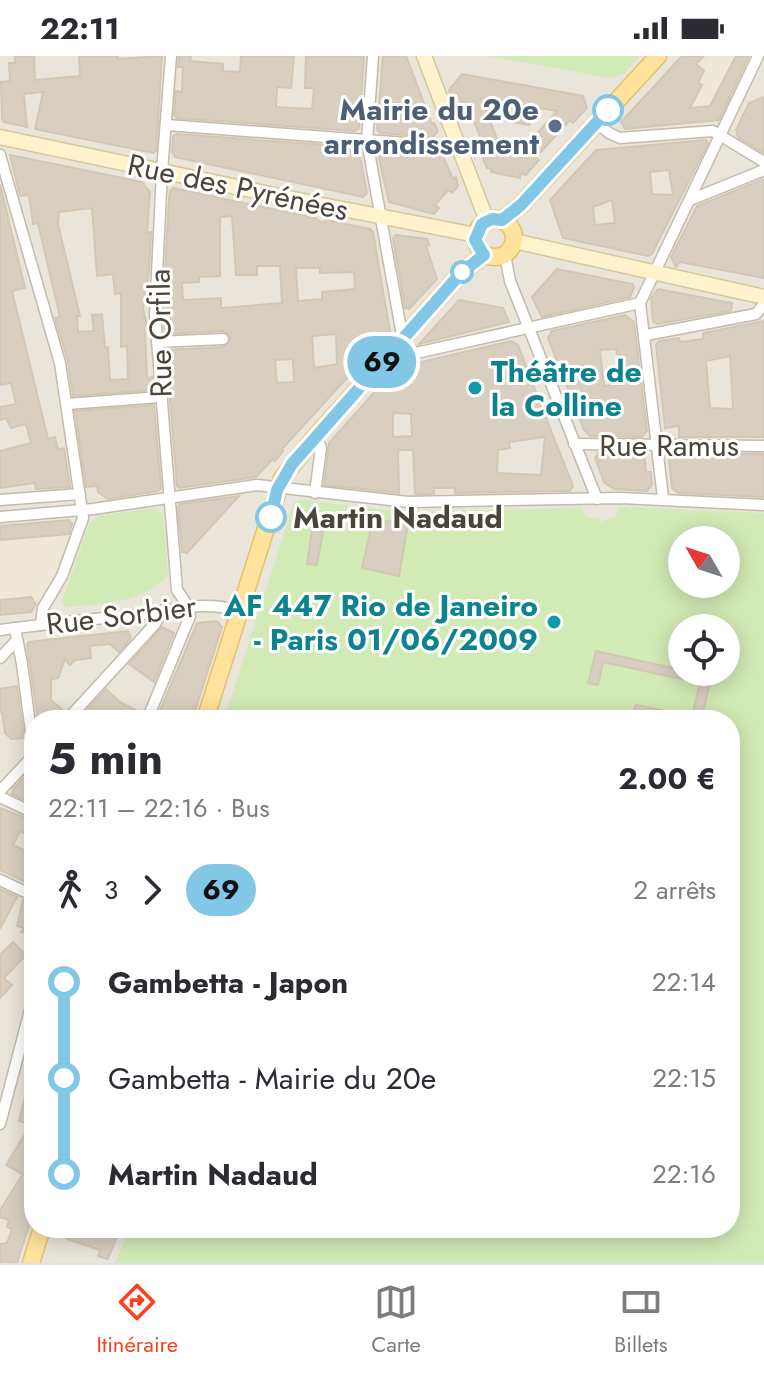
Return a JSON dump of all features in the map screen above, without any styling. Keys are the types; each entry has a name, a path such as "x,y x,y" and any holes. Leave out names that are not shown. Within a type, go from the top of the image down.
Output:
{"main road":[{"path":"424,56 459,147 494,220 512,229 510,248"},
{"path":"658,56 521,205 494,220 476,235 477,246 484,255 495,258 510,248 654,271 764,297"},
{"name":"Rue des Pyrénées","path":"0,137 476,235"},
{"path":"208,710 265,538 277,490 287,471 462,272 484,255"},
{"path":"31,1263 39,1238"}],"street":[{"name":"Rue Orfila","path":"171,56 155,315 177,590 188,606"},
{"path":"373,56 367,141 404,346 416,353 640,303"},
{"path":"663,498 640,303 758,56"},
{"path":"596,122 620,138 713,131 764,162"},
{"path":"167,125 459,147"},
{"path":"0,155 60,363 82,509 81,524 62,576 43,608 41,625"},
{"path":"690,200 764,170"},
{"path":"510,248 510,281 597,499"},
{"path":"646,335 756,314 764,304"},
{"path":"157,342 223,339"},
{"path":"67,404 160,397"},
{"path":"315,437 321,448 315,493"},
{"name":"Rue Ramus","path":"574,444 764,446"},
{"path":"0,517 257,485 277,490 408,502 663,498 764,505"},
{"path":"0,500 80,494"},
{"name":"Rue Sorbier","path":"0,630 16,634 41,625 188,606 218,604 240,611"},
{"path":"151,710 190,621 188,606"},
{"path":"76,710 155,624 163,610"},
{"path":"0,658 16,634"},
{"path":"16,634 28,710"},
{"path":"0,791 24,766"},
{"path":"0,797 24,808"},
{"path":"0,880 24,891"},
{"path":"0,1124 24,1033"}],"shaded area":[{"path":"0,56 764,56 764,1263 0,1263"},
{"path":"711,56 751,57 720,119 686,123 685,110"},
{"path":"69,520 74,526 57,570 31,612 0,615 0,526"}],"green space":[{"path":"488,56 640,56 625,73 610,78"},
{"path":"301,500 406,512 581,508 586,517 599,518 600,522 616,516 619,507 764,513 764,1263 115,1263 126,1238 740,1238 740,710 227,710 294,502"},
{"path":"153,508 163,514 168,575 157,585 134,597 66,607 62,601 90,523 99,516"}],"building":[{"path":"15,56 34,56 35,80 80,76 79,56 118,56 118,59 162,56 156,151 153,153 35,129 43,92 24,94 27,127 4,122 1,82 10,81 9,63 15,63"},
{"path":"179,56 191,56 190,61 223,64 223,71 240,72 241,56 294,56 291,88 277,87 276,107 312,109 314,88 305,88 306,56 364,56 359,128 355,131 177,118 174,115 176,91 182,92 183,67 178,67"},
{"path":"383,56 406,56 432,124 438,131 433,137 380,133 377,129"},
{"path":"682,56 704,56 696,64 704,71 698,83 702,85 690,108 710,106 736,56 749,56 719,120 625,129 621,122"},
{"name":"Mairie du 20e arrondissement","path":"462,74 583,96 587,108 573,123 570,120 536,157 539,160 526,175 520,174 520,178 491,172 492,169 487,168 479,149 484,147 466,101 461,102 458,94 450,95 449,90","holes":["481,98 505,102 502,119 529,125 533,107 557,111 525,147 525,144 498,141"]},
{"path":"764,97 764,153 738,137 736,130 749,103"},
{"path":"173,136 356,147 367,193 363,197 175,157 172,152"},
{"path":"706,140 708,143 652,254 648,256 563,238 550,200 596,150","holes":["669,170 673,195 652,194 650,172","612,200 615,223 595,225 593,207"]},
{"path":"381,149 442,154 458,186 452,193 448,190 435,205 439,208 434,214 389,202 379,159"},
{"path":"10,155 142,182 150,192 147,233 151,232 149,271 143,308 148,332 145,333 147,378 152,377 153,390 73,396 68,361 55,318 60,317 38,223 33,224 29,195 20,196","holes":["92,208 97,276 113,274 115,294 121,293 121,347 127,346 128,379 110,380 102,314 92,315 94,331 78,332 77,316 80,316 58,224 59,212"]},
{"path":"764,179 764,278 680,262 676,267 671,257 697,206"},
{"path":"0,184 25,288 12,291 48,439 55,437 58,450 64,448 70,487 36,489 35,483 0,488 0,451 31,443 26,424 11,428 6,418 0,420 0,407 16,404 11,383 0,385"},
{"path":"173,188 373,232 390,331 282,449 275,461 273,459 256,477 177,486 166,350 223,347 231,339 223,331 165,334 163,310 170,191","holes":["232,216 236,275 257,275 257,266 280,266 282,303 221,308 221,298 183,300 182,283 199,282 199,277 220,276 220,217","296,268 320,268 320,273 354,272 355,289 322,292 322,299 298,301","336,334 337,364 314,368 312,336","293,359 294,382 277,383 275,360"]},
{"path":"396,235 427,239 429,245 426,246 437,279 409,309 405,308 393,238"},
{"path":"557,269 633,284 634,288 630,297 542,317 532,297"},
{"path":"658,289 732,303 731,311 657,324 653,321 651,298"},
{"path":"459,300 503,308 509,322 419,344"},
{"path":"625,315 634,322 647,431 642,437 590,436 584,430 548,338 552,331","holes":["616,349 624,359 627,383 604,386 600,350"]},
{"path":"764,321 764,437 679,437 679,426 665,428 656,345 659,341 679,338 680,342 703,339 703,333","holes":["730,356 733,409 710,408 706,361"]},
{"path":"511,341 518,345 573,486 570,491 455,493 455,488 434,488 434,494 415,494 413,450 398,450 399,493 324,485 329,443 396,368","holes":["393,413 411,414 412,436 393,437","545,437 541,475 497,473 498,450 510,448 509,442"]},
{"path":"154,405 161,488 108,499 98,492 97,486 86,487 75,411"},
{"path":"599,452 644,453 646,472 651,472 652,485 647,491 614,489 604,482 595,458"},
{"path":"674,453 764,454 764,497 678,493 672,488 669,459"},
{"path":"239,496 187,553 182,552 180,504"},
{"path":"373,519 408,524 399,576 362,568"},
{"path":"69,520 72,524 69,534 0,540 0,526"},
{"path":"313,524 324,526 317,565 307,564"},
{"path":"31,597 36,604 31,612 0,615 0,600"},
{"path":"217,621 222,627 195,710 160,710 197,623"},
{"path":"162,627 174,633 154,682 129,664"},
{"path":"128,631 131,638 119,652 110,644 90,646 91,658 75,660 70,665 65,659 58,678 51,679 51,700 63,710 37,710 29,642"},
{"path":"596,651 668,667 668,676 603,662 598,685 588,683"},
{"path":"17,686 24,738 11,739 5,733 0,712 0,689"},
{"path":"699,686 709,686 703,710 693,710"},
{"path":"106,689 121,703 136,710 87,710"},
{"path":"636,705 661,710 634,710"},
{"path":"24,777 24,799 12,794"},
{"path":"0,808 24,817 24,833 20,831 13,845 24,850 24,882 0,870"},
{"path":"0,889 17,897 0,929"},
{"path":"23,900 24,928 17,926"},
{"path":"13,942 24,953 24,957 4,978 12,985 0,998 0,955"},
{"path":"24,1101 24,1122 19,1121"},
{"path":"24,1135 25,1238 17,1263 0,1263 0,1244 7,1243 12,1229 7,1227 9,1220 0,1217 0,1210 23,1174 6,1165"},
{"path":"116,1238 108,1259 98,1256 100,1250 67,1239"}],"bus line":[{"name":"69","path":"271,517 277,490 292,464 462,272 484,255 475,240 482,224 492,219 502,220 521,205 608,110"}],"place":[{"name":"Mairie du 20e arrondissement","path":"555,126"},
{"name":"Théâtre de la Colline","path":"475,388"},
{"name":"Martin Nadaud","path":"271,517"},
{"name":"AF 447 Rio de Janeiro - Paris 01/06/2009","path":"554,622"}]}
